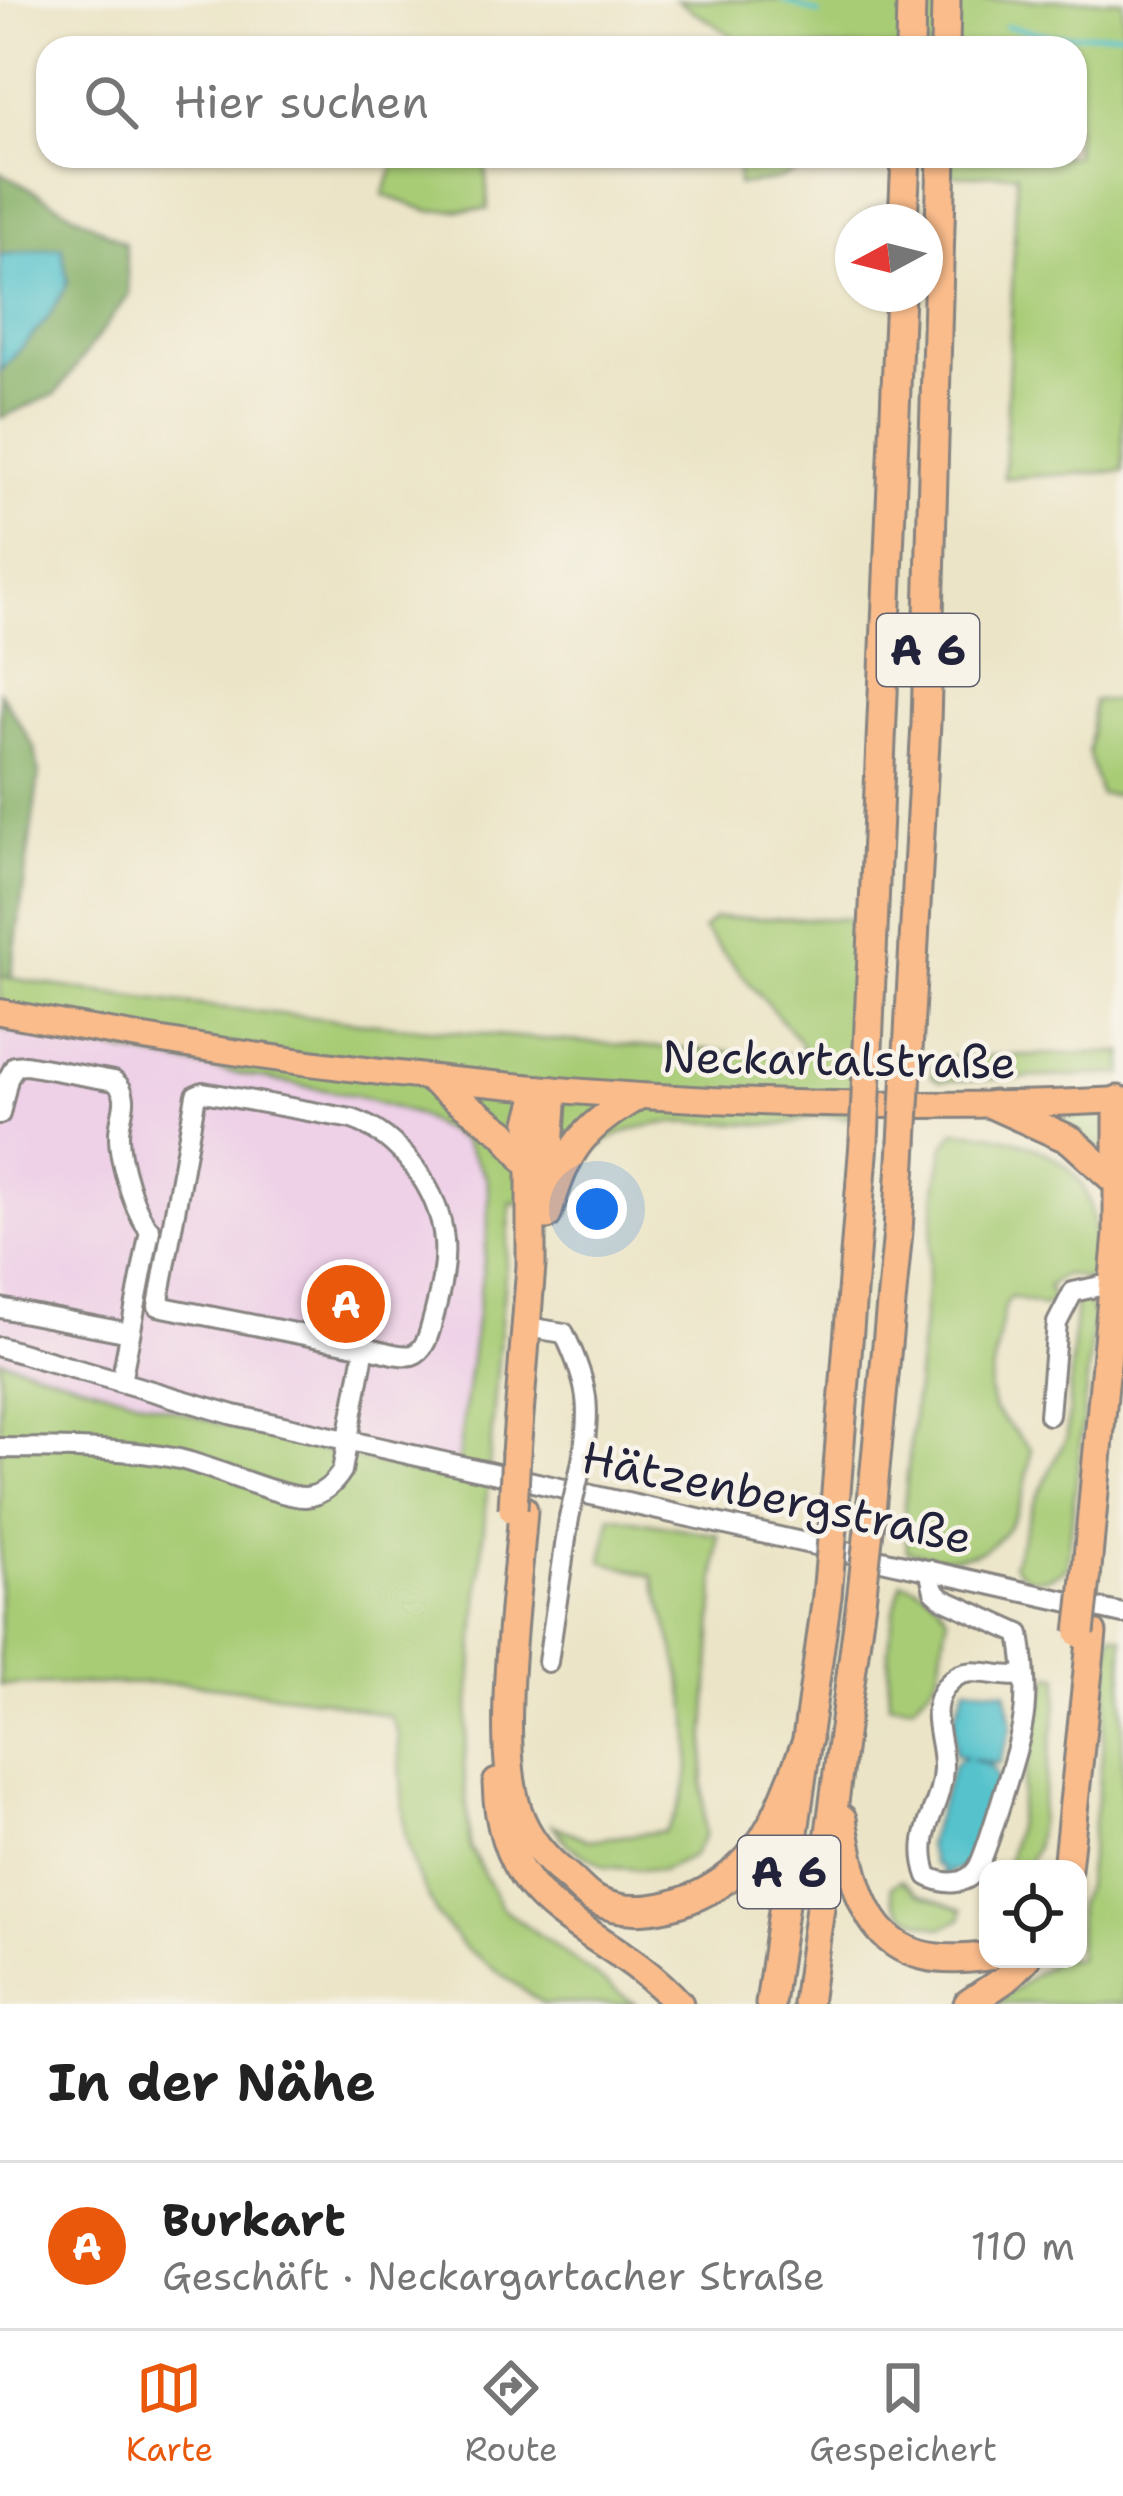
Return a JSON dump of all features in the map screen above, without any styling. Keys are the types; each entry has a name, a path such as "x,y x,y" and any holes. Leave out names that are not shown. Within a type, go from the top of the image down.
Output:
{"highway":[{"path":"910,36 911,0"},
{"path":"945,36 946,0"},
{"path":"904,204 905,168"},
{"name":"A 6","path":"806,2004 861,1601 903,1143 927,701 942,168"},
{"name":"A 6","path":"770,2004 826,1596 864,1142 899,312"},
{"path":"432,1080 504,1133 530,1166"},
{"path":"546,1090 531,1122 531,1266 509,1715 512,1788 526,1832 539,1851 593,1899 627,1909 661,1908 695,1897 739,1868 766,1837 808,1739"},
{"path":"521,1454 539,1329 547,1215 546,1090"},
{"path":"547,1215 574,1145 596,1120 634,1098"},
{"path":"1057,1860 1092,1580 1119,1296 1120,1100"},
{"path":"993,1105 1071,1140 1118,1184"},
{"path":"518,1509 497,1752 505,1841 538,1896 644,1970 679,2004"},
{"path":"1068,1860 1086,1633"},
{"path":"837,1792 857,1895 881,1933 930,1958 979,1956"},
{"path":"968,2004 1016,1968"}],"main road":[{"name":"Neckartalstraße","path":"12,1015 239,1054 432,1080 634,1098 993,1105 1120,1100"}],"street":[{"path":"0,1032 12,1015"},
{"path":"0,1114 16,1066 114,1081 122,1087 119,1137 138,1217 150,1230 121,1382"},
{"path":"223,1093 364,1123 393,1141 412,1167 442,1223 445,1247 429,1336 417,1353 408,1356 365,1347 158,1306 196,1095 223,1093"},
{"path":"1048,1414 1061,1313 1073,1292 1092,1285 1119,1296"},
{"path":"0,1308 130,1333"},
{"path":"539,1329 564,1333 585,1378 589,1426 569,1518 548,1662"},
{"name":"Hätzenbergstraße","path":"0,1347 348,1442 1123,1614"},
{"path":"0,1448 92,1450 178,1459 304,1497 337,1480 365,1347"},
{"path":"928,1570 934,1591 943,1599 1020,1634 1024,1675 1022,1726 980,1865 959,1882 941,1883 928,1876 921,1857 944,1765 935,1730 942,1692 954,1677 969,1672 1024,1675"}],"shaded area":[{"path":"0,1028 355,1096 415,1114 463,1141 487,1178 489,1198 455,1481 269,1438 0,1359"}],"green space":[{"path":"676,0 1123,0 1123,471 1004,478 1017,173 958,176 946,168 1087,168 1087,36 733,36"},
{"path":"393,168 486,168 488,209 429,211 383,195"},
{"path":"737,168 803,168 781,178 738,185"},
{"path":"0,172 125,243 129,294 56,394 0,418 0,372 20,348 61,247 0,255"},
{"path":"0,692 35,748 39,775 11,978 0,976"},
{"path":"1123,700 1123,795 1100,795 1089,754 1093,701"},
{"path":"714,918 857,919 850,1118 817,1116 777,1125 682,1122 634,1129 589,1157 569,1210 511,1202 464,1768 470,1848 502,1908 635,2004 543,2004 463,1946 437,1915 405,1835 398,1735 390,1716 320,1699 187,1683 0,1685 0,1359 269,1438 455,1481 487,1237 487,1178 463,1141 415,1114 355,1096 0,1028 0,976 371,1024 803,1055 801,1043 703,929"},
{"path":"1123,1052 1123,1074 940,1081 932,1077 934,1058"},
{"path":"1106,1115 1108,1154 1054,1116"},
{"path":"955,1131 1015,1140 1069,1169 1090,1203 1095,1270 1087,1279 1064,1274 1048,1286 1053,1300 1045,1306 1011,1297 1005,1306 989,1390 994,1410 1031,1449 1021,1501 999,1539 962,1557 937,1557 907,1551 904,1507 937,1182 944,1147"},
{"path":"1076,1297 1087,1299 1094,1315 1067,1567 1046,1577 1032,1577 1013,1564 1034,1503 1067,1436"},
{"path":"611,1516 718,1535 703,1783 705,1835 693,1856 661,1871 606,1867 568,1845 553,1825 588,1840 665,1831 681,1803 688,1772 687,1706 653,1576 602,1561"},
{"path":"902,1582 929,1594 948,1617 938,1673 912,1705 889,1704 890,1642"},
{"path":"1112,1634 1123,1637 1123,2004 994,2004 1044,1968 1087,1968 1087,1875"},
{"path":"1050,1675 1059,1676 1035,1849 1030,1860 1008,1860 1017,1821"},
{"path":"901,1880 917,1893 962,1910 961,1919 941,1928 907,1915 896,1904 891,1886"}],"water":[{"path":"62,247 68,283 48,318 0,372 0,255"},
{"path":"966,1686 1006,1691 1012,1726 999,1764 971,1759 991,1766 998,1780 979,1850 948,1876 933,1864 927,1845 954,1764 965,1757 955,1754 954,1718"}],"waterway":[{"path":"782,0 819,14"},
{"path":"1006,26 1056,36 1123,32"}],"place":[{"name":"Burkart","path":"346,1304"}]}
